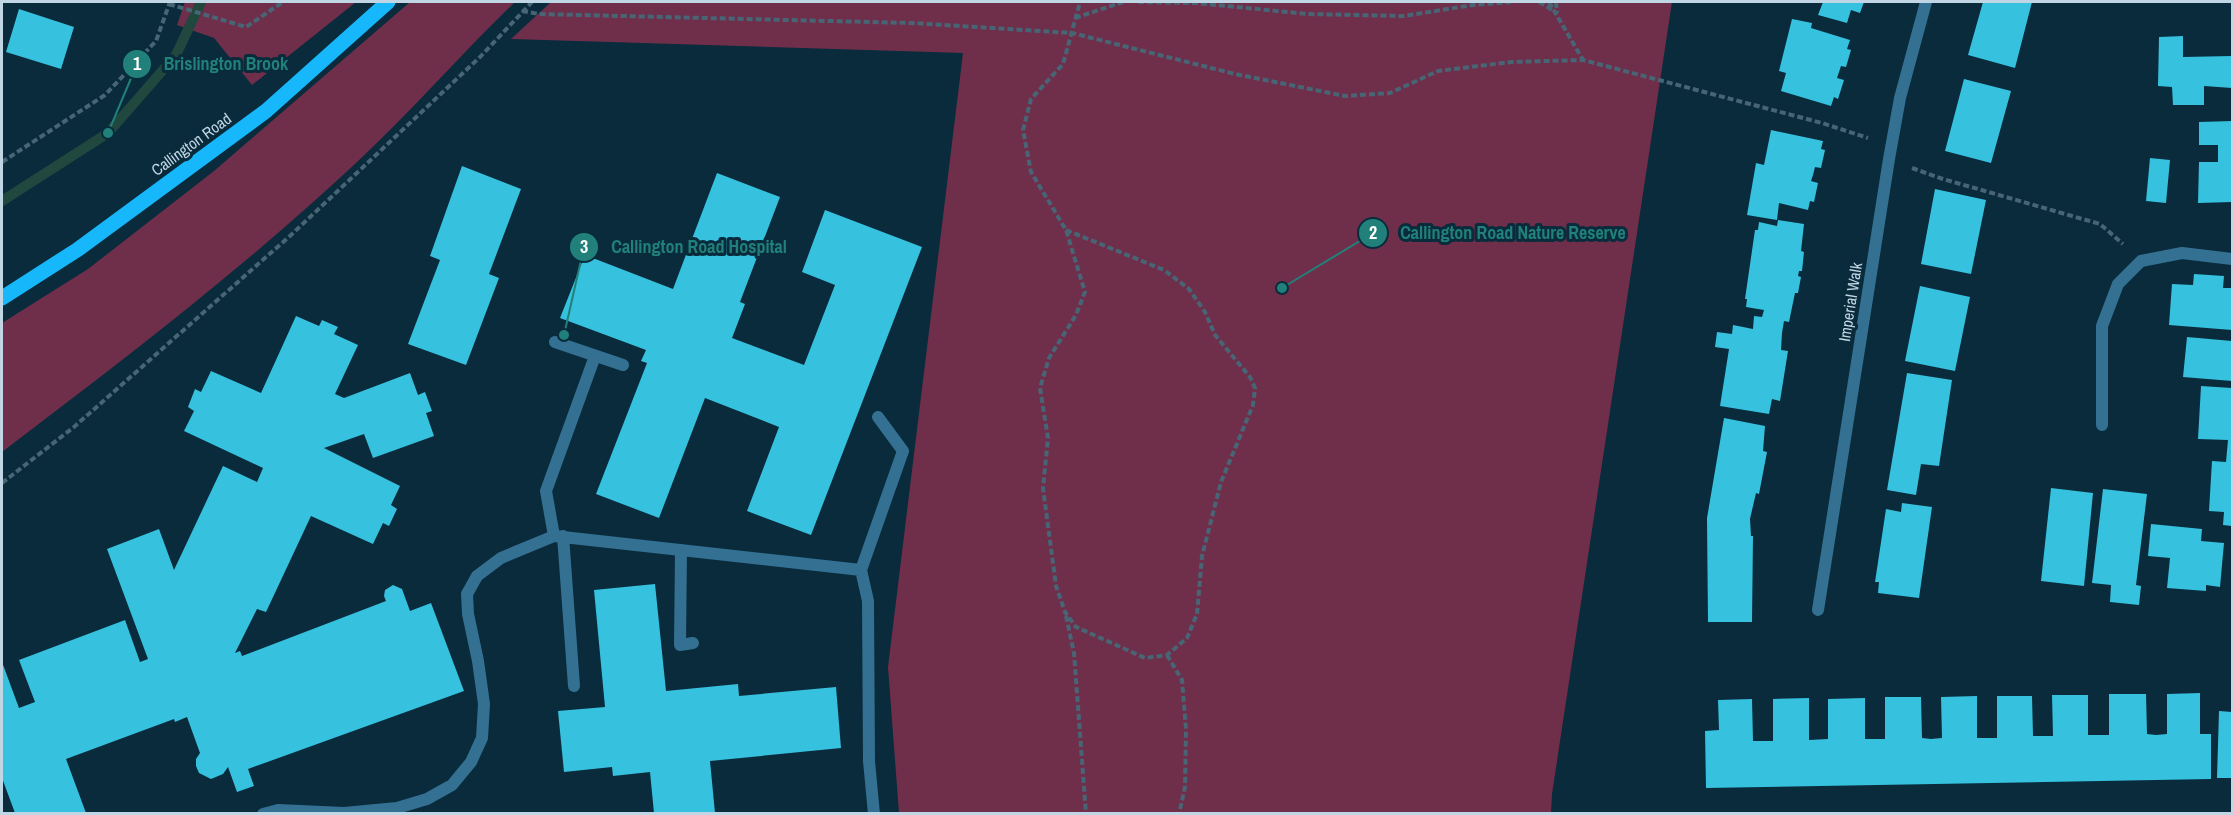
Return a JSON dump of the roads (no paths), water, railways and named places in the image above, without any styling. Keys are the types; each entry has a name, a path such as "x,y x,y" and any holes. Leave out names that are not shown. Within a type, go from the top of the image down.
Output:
{"main road":[{"name":"Callington Road","path":"2,298 77,250 266,111 388,2"}],"street":[{"name":"Imperial Walk","path":"1818,610 1890,153 1900,98 1926,2"},
{"path":"2102,425 2102,326 2118,284 2141,261 2182,253 2232,259"},
{"path":"555,342 623,365"},
{"path":"574,686 559,536 546,491 595,356"},
{"path":"874,813 869,761 868,601 861,570 903,451 878,417"},
{"path":"263,813 278,810 344,813 397,808 427,799 452,784 471,762 482,738 484,704 466,594 477,576 501,558 559,536 861,570"},
{"path":"681,550 680,645 693,643"}],"waterway":[{"path":"2,201 108,133 176,55 201,2"}],"place":[{"name":"Brislington Brook","path":"108,133"},
{"name":"Callington Road Nature Reserve","path":"1282,288"},
{"name":"Callington Road Hospital","path":"564,335"}]}
